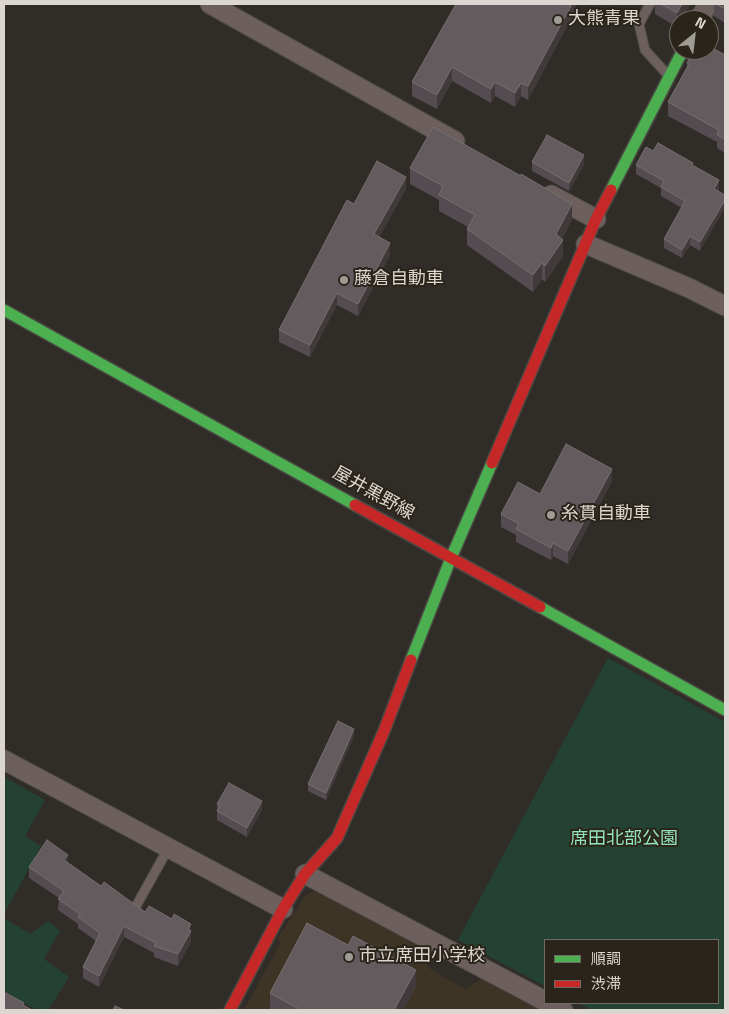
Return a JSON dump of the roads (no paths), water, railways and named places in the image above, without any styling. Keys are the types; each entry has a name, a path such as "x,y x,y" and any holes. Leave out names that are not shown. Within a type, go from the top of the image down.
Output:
{"street":[{"path":"210,4 467,148"},
{"path":"230,1010 283,909 305,874 337,838 384,731 451,558 596,220 678,60"},
{"path":"536,186 596,220"},
{"path":"586,244 689,288 725,306"},
{"name":"屋井黒野線","path":"4,310 725,710"},
{"path":"4,760 283,909"},
{"path":"305,874 544,1000"},
{"path":"551,1004 563,1010"}],"lane":[{"path":"650,4 639,24 645,50 670,76"},
{"path":"135,908 169,847"}],"place":[{"name":"大熊青果","path":"558,20"},
{"name":"藤倉自動車","path":"344,280"},
{"name":"糸貫自動車","path":"551,515"},
{"name":"市立席田小学校","path":"349,957"}],"park label":[{"name":"席田北部公園","path":"624,840"}]}
